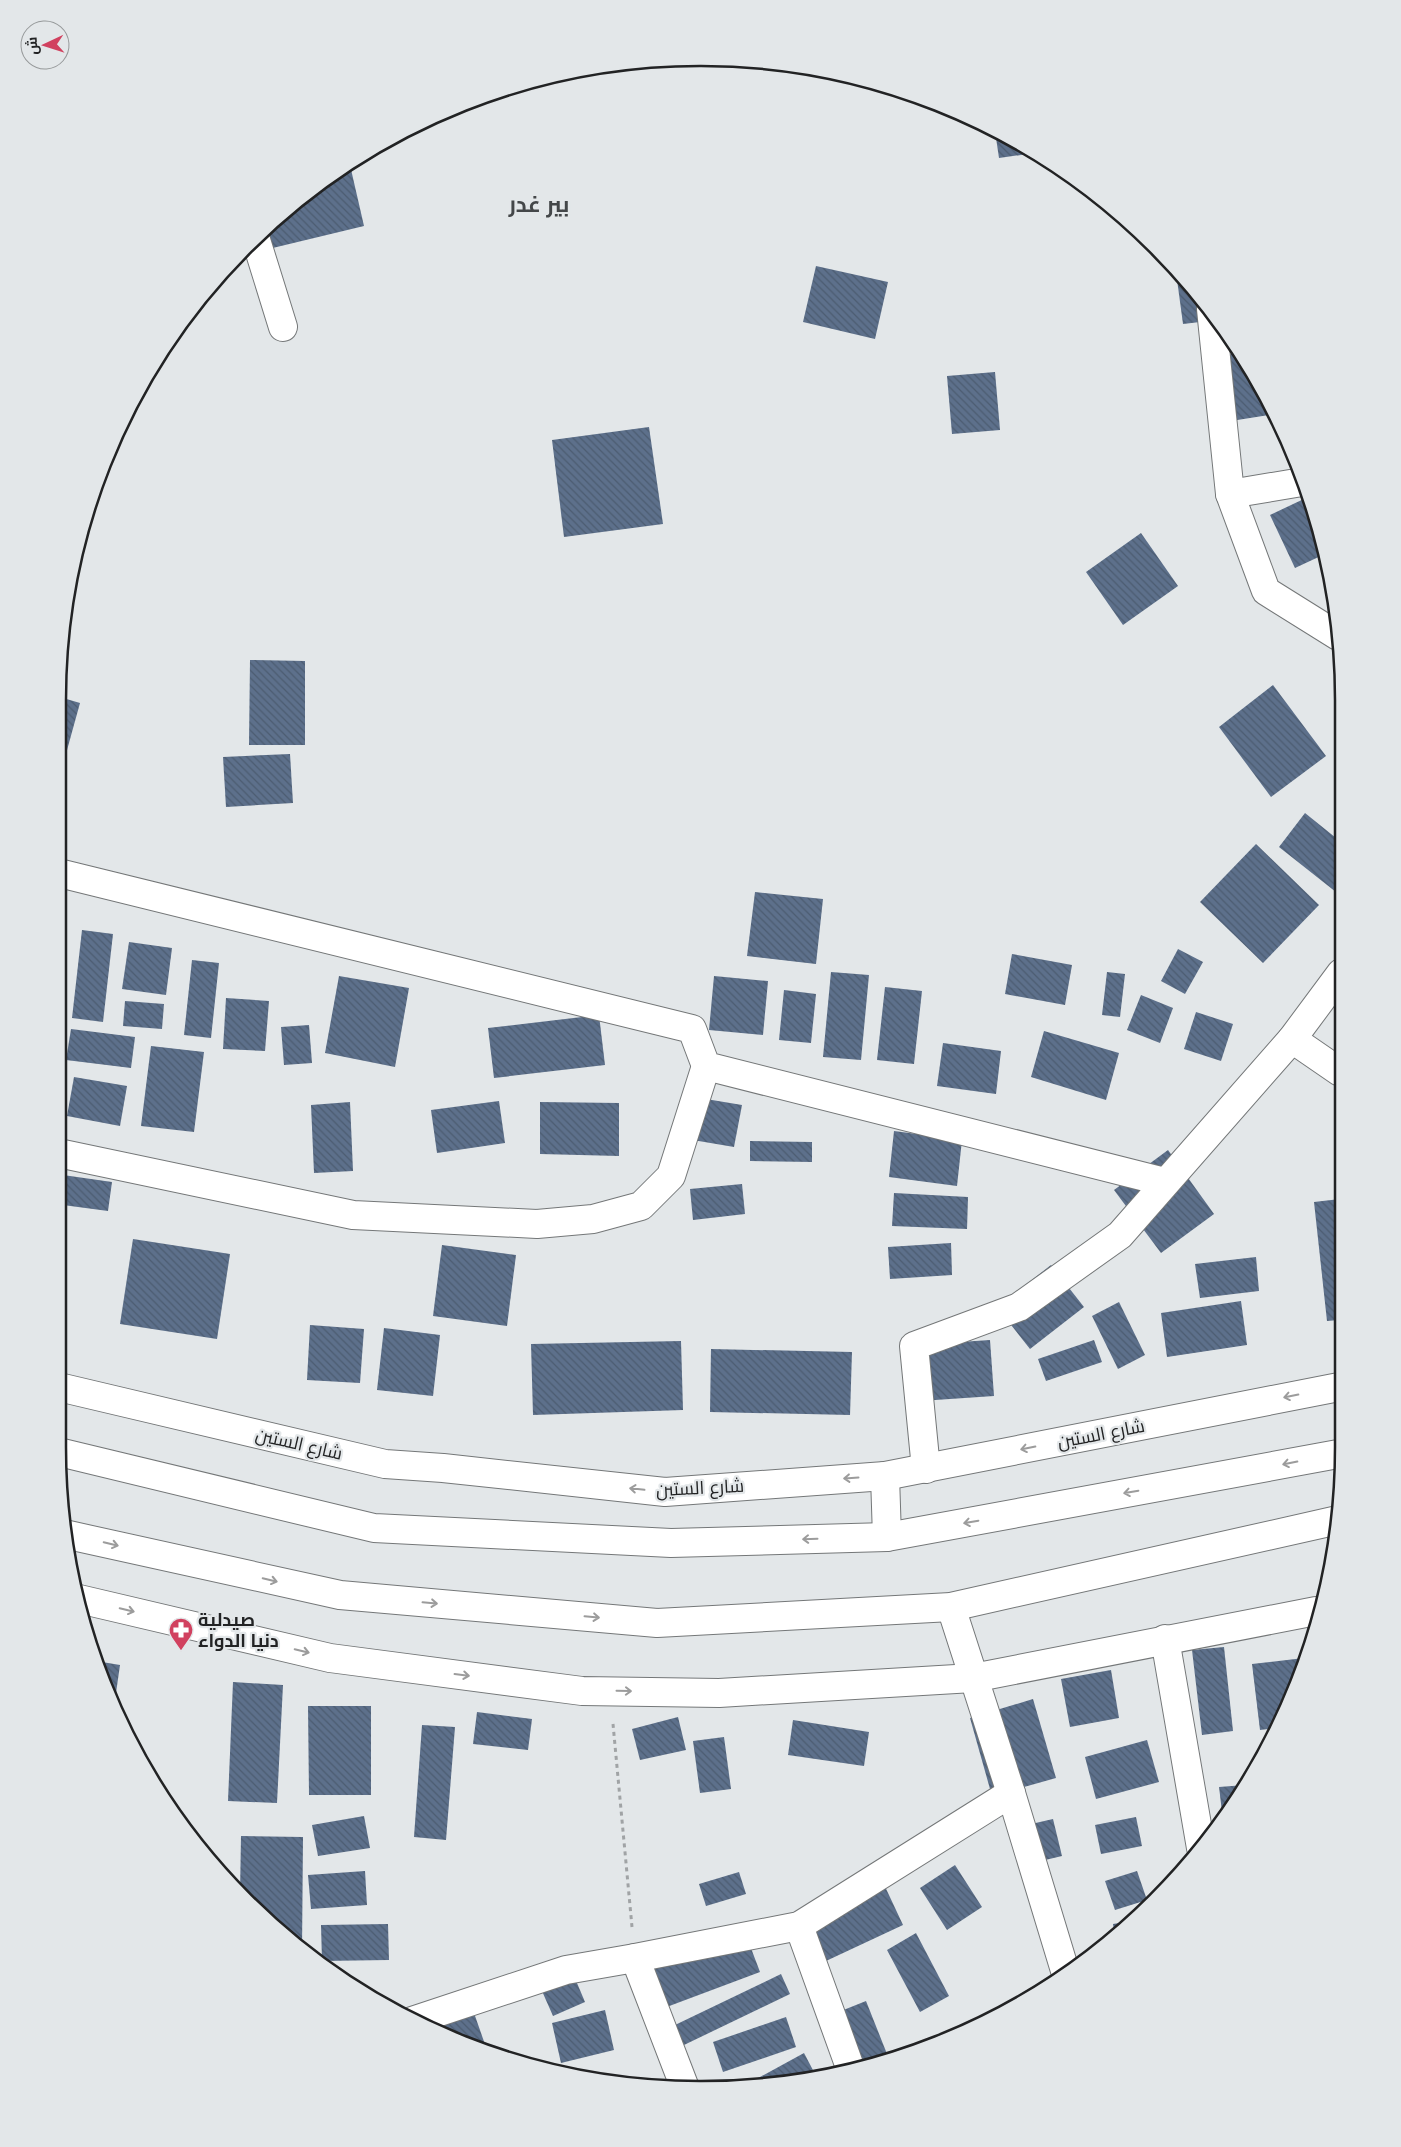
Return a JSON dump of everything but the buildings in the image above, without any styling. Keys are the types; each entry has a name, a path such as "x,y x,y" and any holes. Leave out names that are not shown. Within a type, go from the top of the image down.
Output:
{"main road":[{"path":"258,246 283,327"},
{"path":"1212,325 1230,494 1266,591 1330,631"},
{"path":"1230,494 1296,483"},
{"path":"66,875 692,1030 706,1066 671,1176 641,1206 593,1219 537,1224 353,1215 66,1155"},
{"path":"926,1469 914,1346 1019,1307 1120,1235 1292,1039 1335,981"},
{"path":"1292,1039 1335,1069"},
{"path":"706,1066 1165,1182"},
{"name":"شارع الستين","path":"66,1389 385,1464 443,1468 665,1492 885,1476 1335,1388"},
{"path":"66,1453 374,1528 671,1543 887,1537 1335,1455"},
{"path":"885,1476 887,1537"},
{"path":"73,1536 340,1595 657,1623 951,1607 1330,1522"},
{"path":"85,1601 330,1658 582,1691 719,1693 973,1678 1313,1612"},
{"path":"951,1607 1011,1793 1064,1966"},
{"path":"1165,1639 1199,1838"},
{"path":"424,2017 566,1970 800,1926 1011,1793"},
{"path":"800,1926 849,2063"},
{"path":"635,1958 682,2080"}],"path":[{"path":"610,1691 635,1958"}],"place":[{"name":"صيدلية دنيا الدواء","path":"181,1651"}],"district":[{"name":"بير غدر","path":"539,204"}]}
